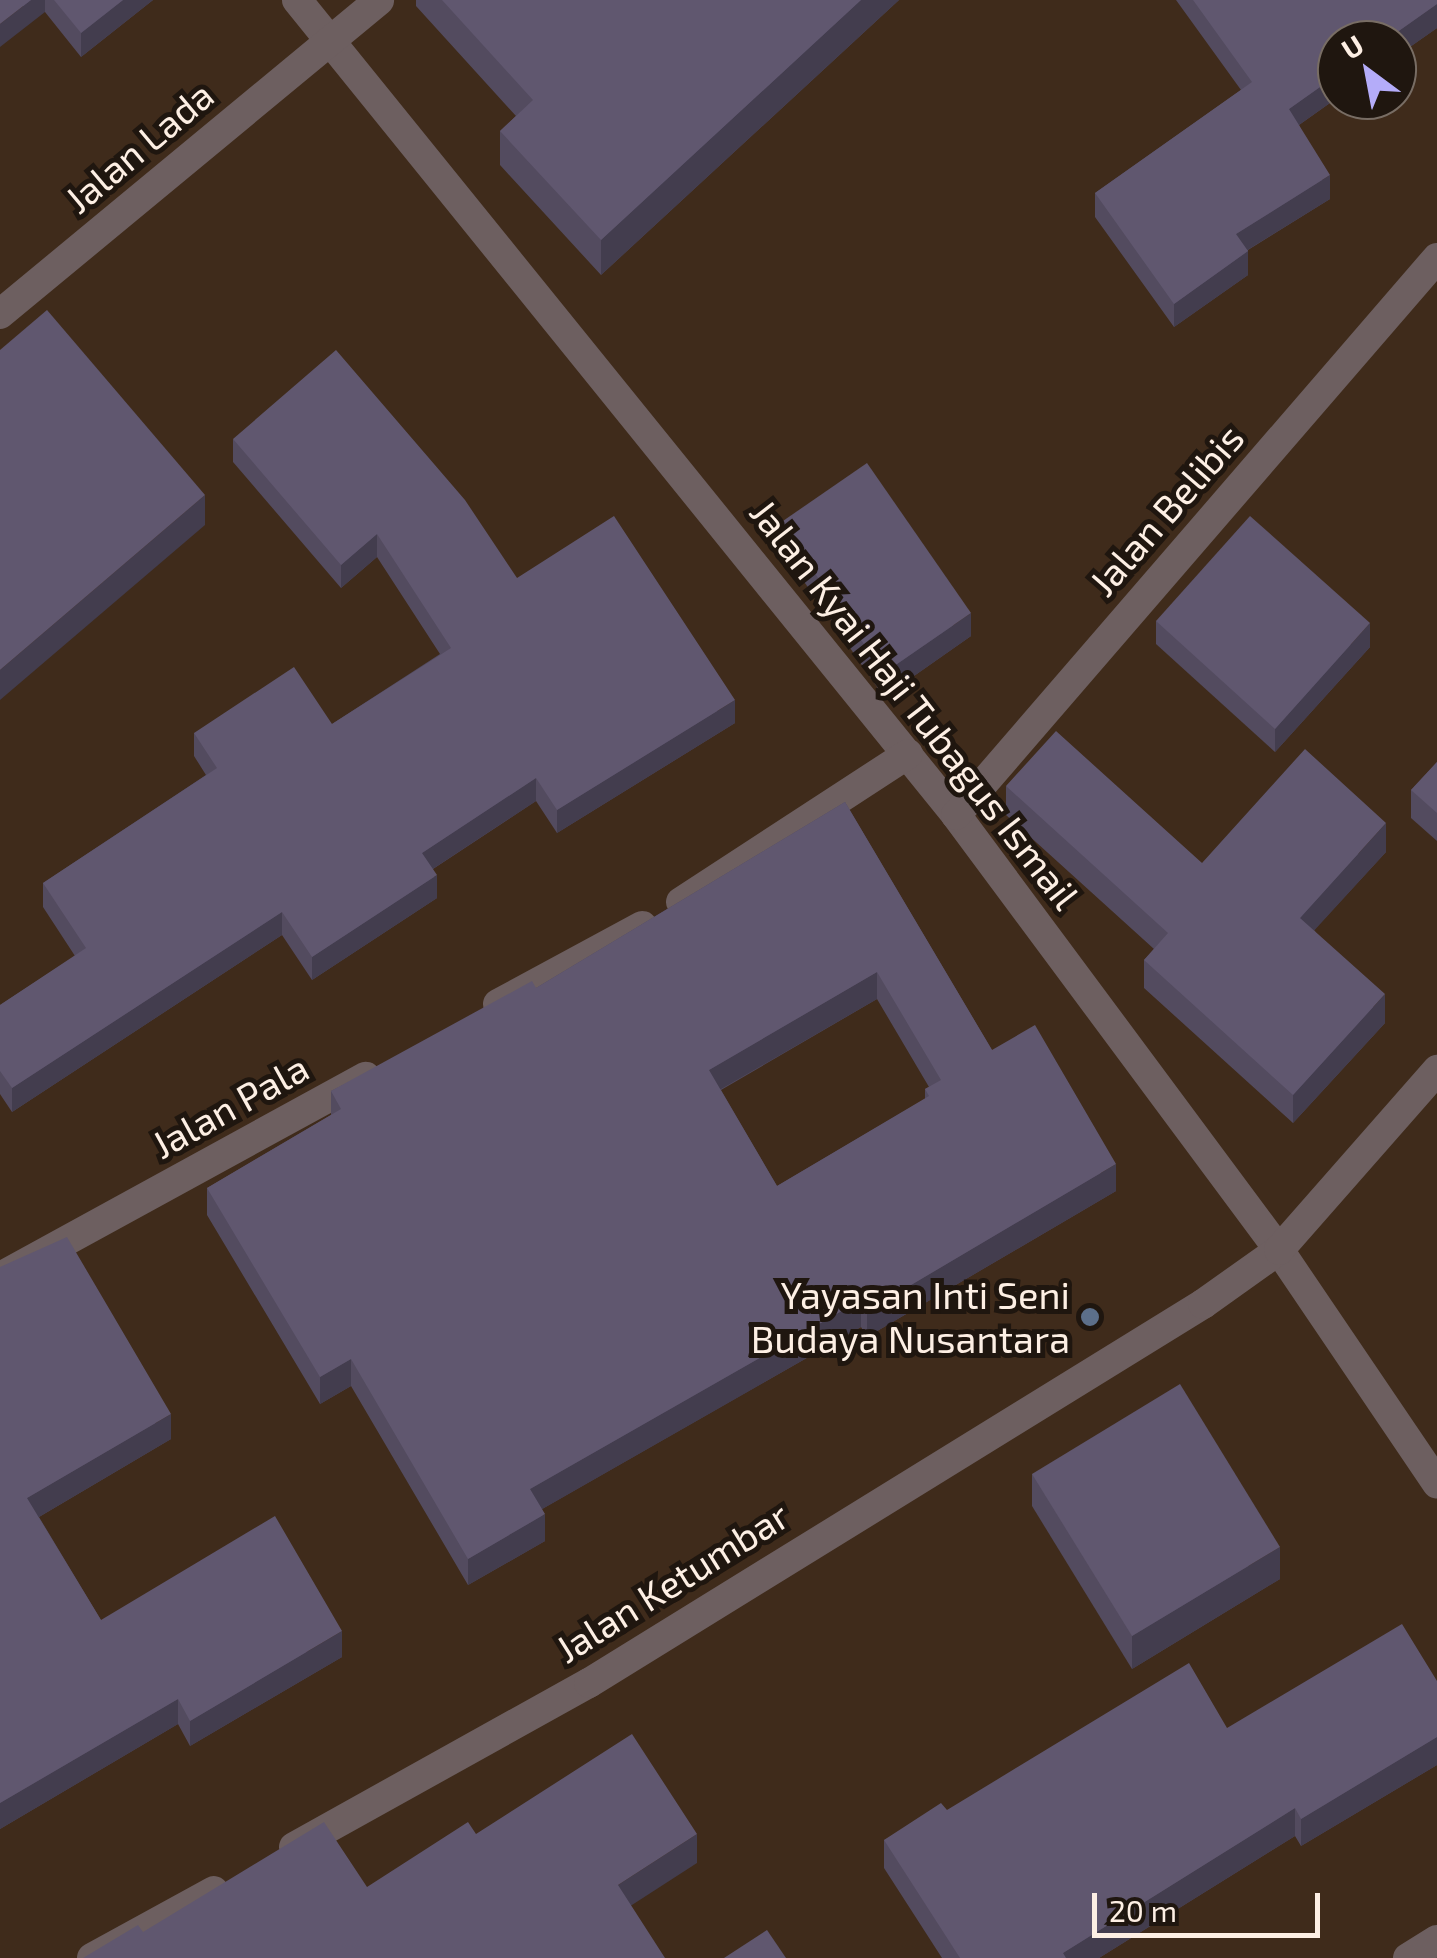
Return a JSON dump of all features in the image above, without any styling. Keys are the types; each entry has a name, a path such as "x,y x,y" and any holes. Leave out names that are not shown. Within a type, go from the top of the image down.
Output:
{"street":[{"name":"Jalan Kyai Haji Tubagus Ismail","path":"297,0 956,815 1278,1250 1437,1483"},
{"name":"Jalan Lada","path":"0,314 380,0"},
{"name":"Jalan Belibis","path":"956,815 1437,258"},
{"path":"465,1022 655,919 908,754"},
{"name":"Jalan Pala","path":"0,1277 396,1060"},
{"name":"Jalan Ketumbar","path":"92,1958 589,1683 930,1468 1086,1380 1278,1250 1437,1070"},
{"path":"1408,1958 1437,1940"}],"building":[{"path":"0,0 31,0 0,24"},
{"path":"54,0 123,0 81,33"},
{"path":"442,0 861,0 601,240 500,131 533,100"},
{"path":"1193,0 1437,0 1414,20 1317,20 1317,89 1289,109 1330,175 1236,234 1248,251 1174,304 1095,193 1252,82"},
{"path":"47,310 205,495 0,670 0,350"},
{"path":"336,350 465,500 517,578 614,516 735,700 557,810 536,778 422,853 437,875 312,957 282,912 12,1088 0,1071 0,1005 86,948 43,883 217,768 194,733 294,667 332,724 451,648 377,534 341,565 233,439"},
{"path":"867,463 971,613 884,673 780,523"},
{"path":"1250,516 1370,623 1275,729 1156,621"},
{"path":"1056,731 1202,863 1305,749 1386,823 1300,918 1385,994 1293,1095 1144,960 1168,933 1006,786"},
{"path":"1437,762 1437,813 1411,790"},
{"path":"845,802 992,1050 1035,1025 1116,1164 867,1311 861,1300 530,1489 545,1514 468,1559 351,1359 320,1377 207,1188 341,1109 331,1091 532,981 536,988","holes":["877,972 941,1080 925,1089 929,1096 777,1186 709,1070"]},
{"path":"67,1237 171,1414 27,1498 101,1620 275,1516 342,1631 190,1721 178,1699 0,1803 0,1267"},
{"path":"1180,1384 1280,1547 1132,1636 1032,1474"},
{"path":"1402,1624 1437,1681 1437,1737 1301,1819 1295,1808 1063,1953 1066,1958 960,1958 884,1840 941,1803 947,1810 1189,1663 1227,1728"},
{"path":"632,1734 697,1834 618,1885 665,1958 83,1958 138,1925 143,1932 324,1822 367,1887 468,1822 476,1834"},
{"path":"767,1930 786,1958 724,1958"}],"place":[{"name":"Yayasan Inti Seni Budaya Nusantara","path":"1090,1317"}]}
